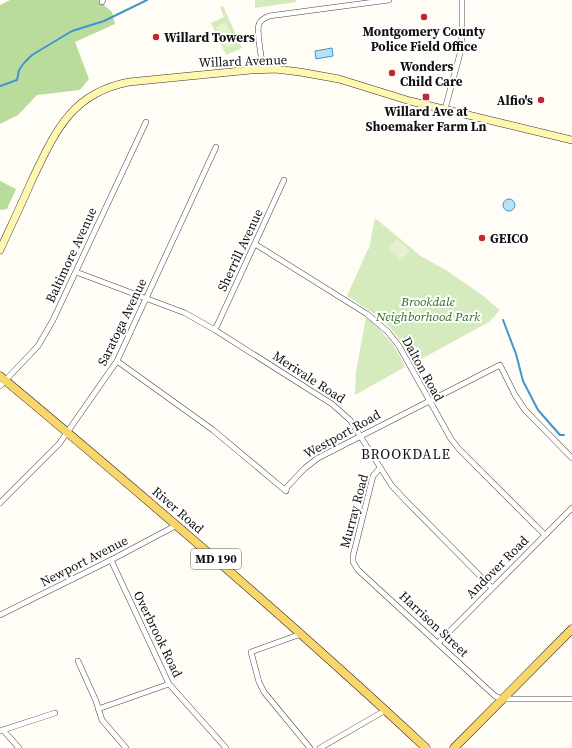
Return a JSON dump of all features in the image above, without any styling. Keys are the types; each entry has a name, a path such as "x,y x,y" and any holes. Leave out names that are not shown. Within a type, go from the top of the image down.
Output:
{"main road":[{"name":"River Road","path":"2,381 67,432 178,525 386,710 426,748"},
{"path":"454,748 572,629"}],"street":[{"path":"263,70 258,30 259,22 264,18 269,16 389,0"},
{"path":"445,109 461,50 462,0"},
{"name":"Willard Avenue","path":"0,250 56,132 70,113 86,100 110,86 129,82 223,72 288,70 330,77 396,97 572,140"},
{"name":"Baltimore Avenue","path":"2,381 38,346 53,320 146,122"},
{"name":"Saratoga Avenue","path":"0,504 59,444 117,361 216,146"},
{"name":"Sherrill Avenue","path":"215,330 284,180"},
{"name":"Dalton Road","path":"255,244 367,314 380,324 399,346 443,427 459,449 545,535"},
{"name":"Merivale Road","path":"76,272 185,313 215,330 332,404 350,420 392,486 492,588"},
{"name":"Westport Road","path":"117,361 213,430 286,491 286,487 309,464 318,458 500,365 515,395 525,410 572,458"},
{"name":"Murray Road","path":"353,562 353,556 373,476 380,468"},
{"name":"Andover Road","path":"438,643 572,508"},
{"name":"Newport Avenue","path":"0,615 178,525"},
{"name":"Overbrook Road","path":"111,560 169,684 226,748"},
{"name":"Harrison Street","path":"353,562 358,570 495,696 502,699"},
{"path":"301,634 251,652 259,682 264,692 310,748"},
{"path":"78,661 102,720 126,748"},
{"path":"98,709 169,684"},
{"path":"502,699 572,699"},
{"path":"320,748 386,710"},
{"path":"19,748 2,731 55,713"}],"green space":[{"path":"10,0 98,0 112,12 115,24 75,42 89,79 80,90 37,95 18,115 0,124 0,5"},
{"path":"255,0 296,0 296,2 255,8"},
{"path":"223,6 242,48 226,55 211,23 224,17 220,7"},
{"path":"226,22 236,44 226,48 216,27"},
{"path":"0,181 16,189 7,209 0,210"},
{"name":"Brookdale Neighborhood Park","path":"375,218 422,257 446,270 482,295 500,310 489,322 414,363 401,342 381,319 347,296 369,249"},
{"path":"397,239 410,251 401,260 388,248"},
{"path":"417,297 426,300 419,317 410,313"},
{"name":"Brookdale Neighborhood Park","path":"366,317 389,340 398,352 405,367 355,395 356,372"}],"water":[{"path":"332,48 333,56 316,59 315,51"},
{"path":"507,199 511,199 515,205 511,211 507,211 503,207 503,203"}],"waterway":[{"path":"0,86 17,80 19,70 32,55 72,31 104,21 147,0"},
{"path":"503,320 516,354 523,381 538,410 560,435 564,435"}],"place":[{"name":"Montgomery County Police Field Office","path":"424,17"},
{"name":"Willard Towers","path":"156,37"},
{"name":"Wonders Child Care","path":"392,73"},
{"name":"Willard Ave at Shoemaker Farm Ln","path":"426,97"},
{"name":"Alfio's","path":"541,100"},
{"name":"GEICO","path":"482,238"}],"district":[{"name":"BROOKDALE","path":"406,454"}]}
